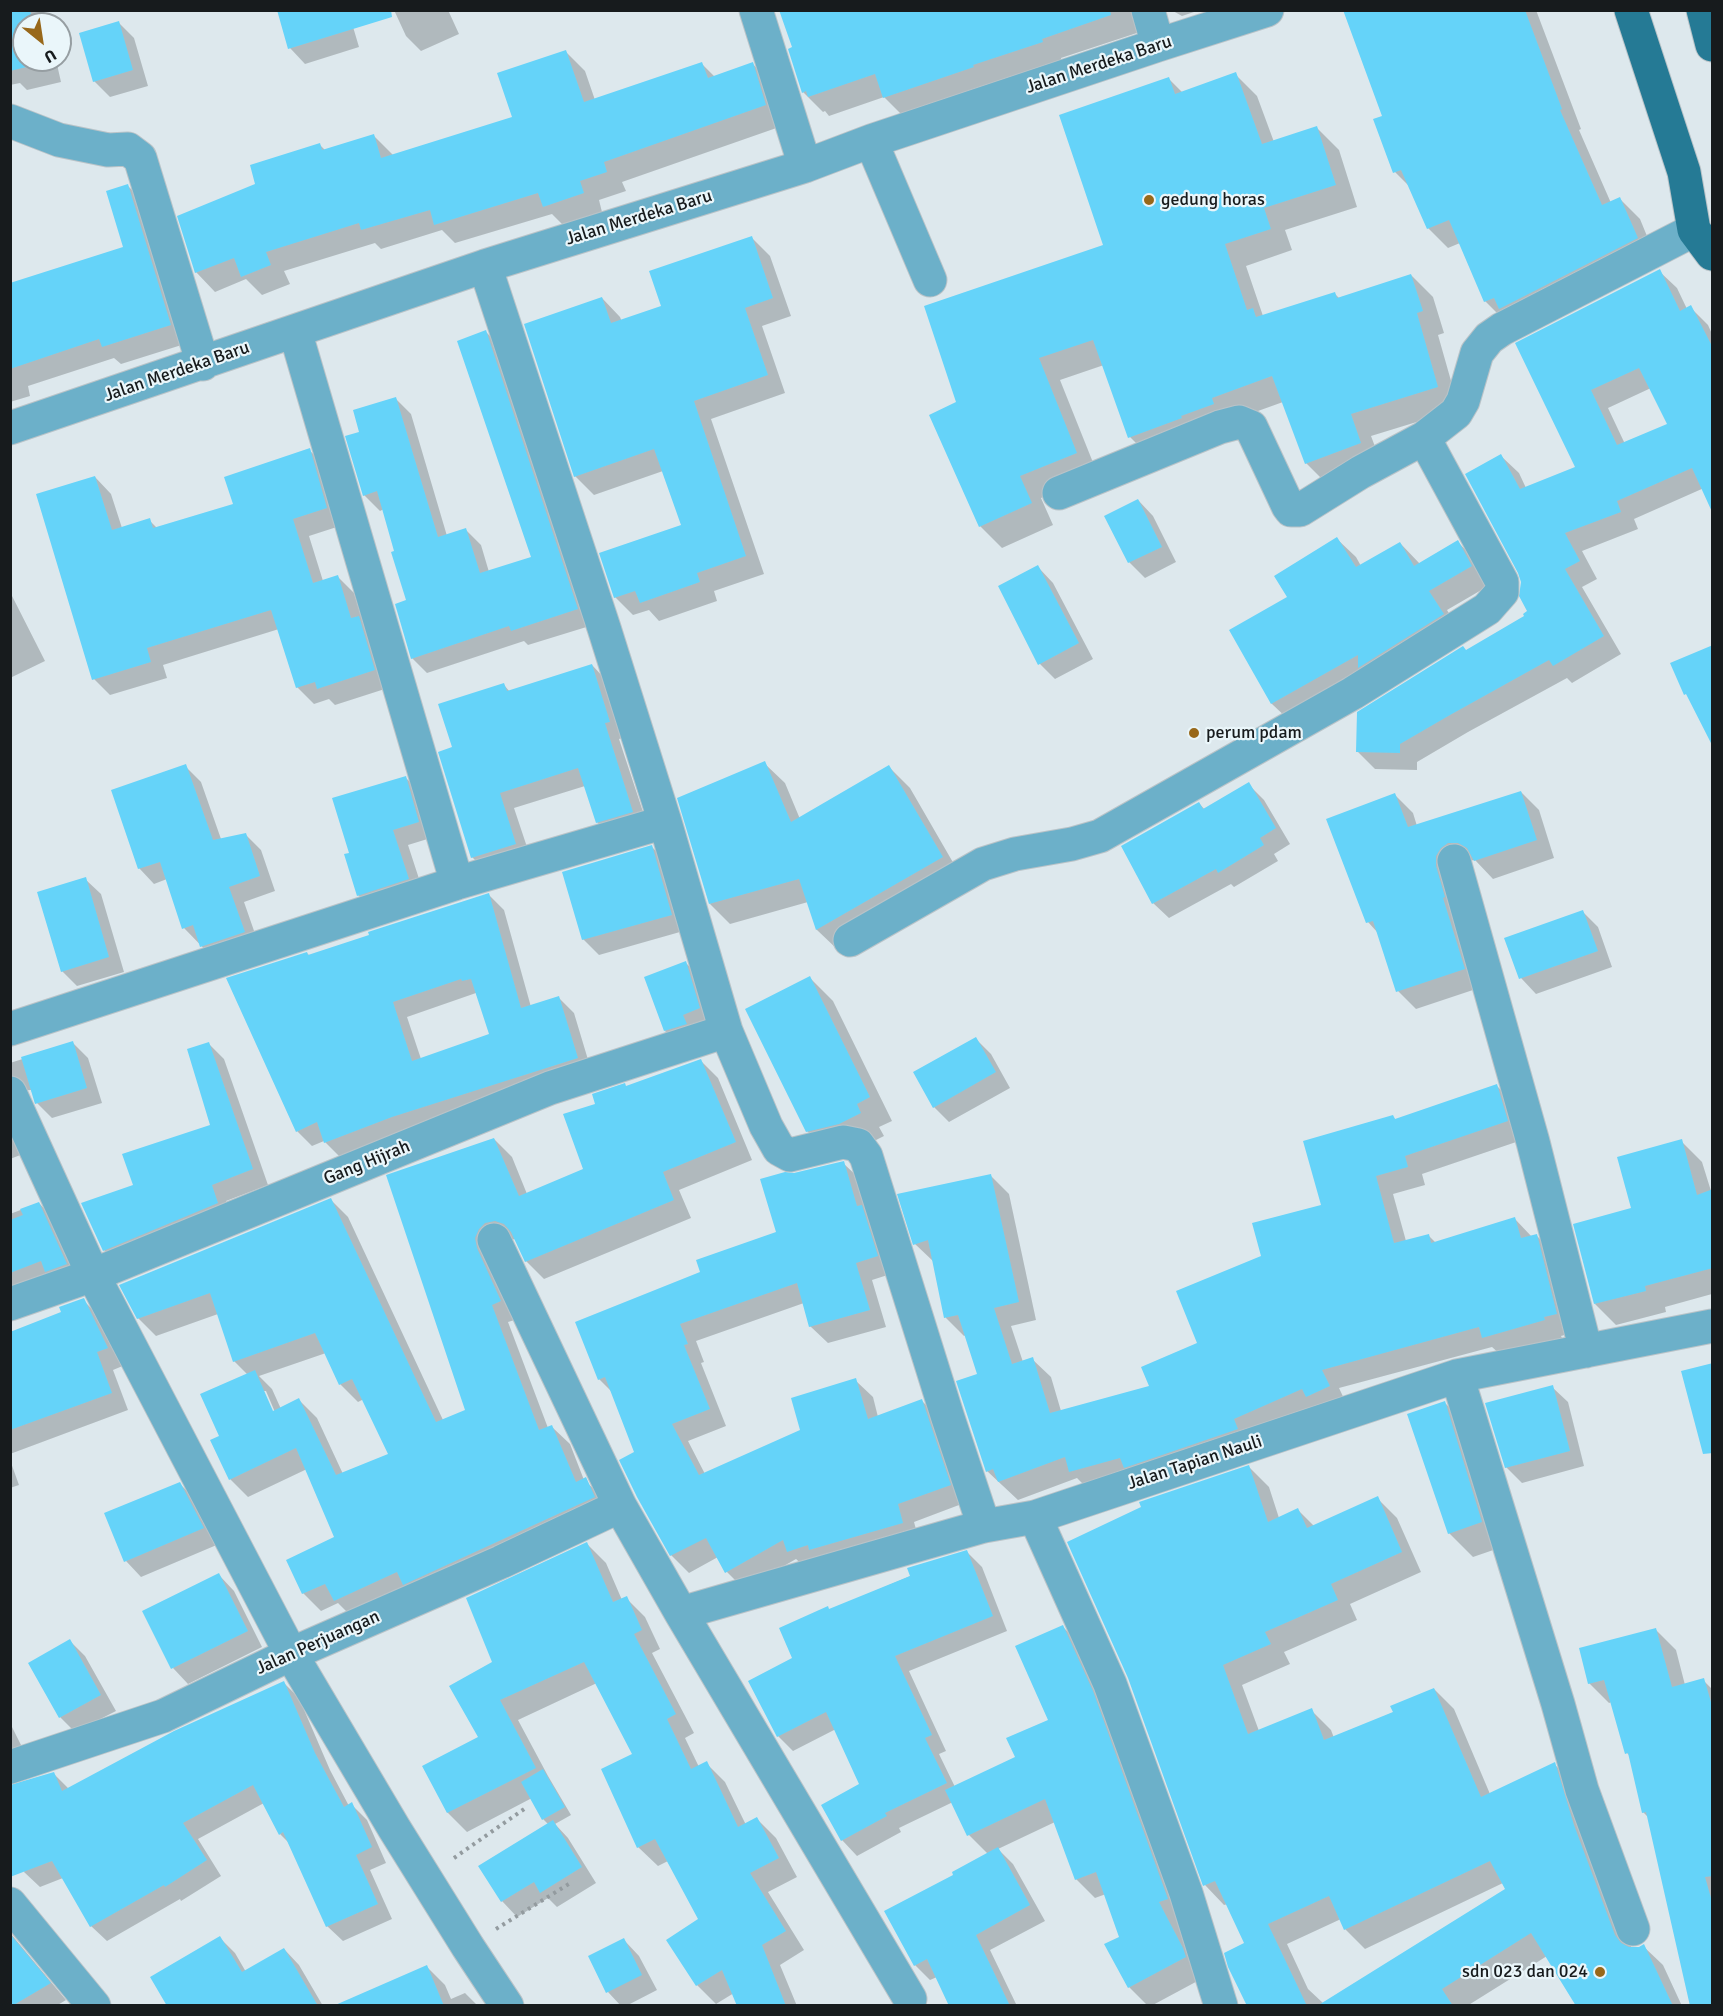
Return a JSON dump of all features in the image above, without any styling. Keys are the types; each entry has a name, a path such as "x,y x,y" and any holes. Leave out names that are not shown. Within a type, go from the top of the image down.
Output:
{"main road":[{"path":"1631,10 1684,172 1703,242"},
{"path":"1703,10 1712,44"}],"street":[{"path":"756,10 805,166"},
{"path":"1148,10 1158,45"},
{"name":"Jalan Merdeka Baru","path":"10,428 203,364 484,266 805,166 871,141 1267,10"},
{"path":"10,121 59,140 108,150 128,149 140,158 203,364"},
{"path":"871,141 930,280"},
{"path":"1059,493 1220,427 1239,422 1251,427 1288,506 1291,510 1300,510 1361,472 1424,438 1456,412 1461,407 1477,353 1489,338 1502,329 1703,242"},
{"path":"484,266 604,627 665,822 726,1031 778,1149 790,1155 843,1142 858,1145 866,1156 984,1526"},
{"path":"295,331 457,884"},
{"path":"850,940 983,864 1015,854 1072,844 1100,836 1116,828 1353,693 1487,609 1502,592 1502,582 1424,438"},
{"path":"10,1029 457,884 665,822"},
{"path":"1454,861 1533,1142 1586,1351"},
{"name":"Gang Hijrah","path":"10,1304 93,1275 550,1088 726,1031"},
{"path":"10,1093 93,1275 291,1654 394,1828 507,2006"},
{"path":"494,1240 620,1506 910,1999"},
{"name":"Jalan Tapian Nauli","path":"681,1613 984,1526 1035,1517 1457,1376 1713,1326"},
{"path":"1457,1376 1558,1704 1582,1790 1633,1929"},
{"name":"Jalan Perjuangan","path":"10,1767 163,1716 291,1654 501,1562 620,1506"},
{"path":"1035,1517 1110,1684 1186,1893 1221,2006"},
{"path":"10,1904 94,2006"}],"path":[{"path":"426,1877 527,1807"},
{"path":"468,1947 573,1882"}],"building":[{"path":"10,10 30,10 30,12 12,12 12,71 10,71"},
{"path":"277,10 391,10 392,17 288,49"},
{"path":"779,10 1110,10 1111,15 1042,39 1043,42 883,98 875,74 808,97 806,91 802,93 788,49 792,47"},
{"path":"1343,10 1525,10 1562,109 1560,110 1602,205 1620,197 1638,238 1499,309 1494,298 1484,302 1449,220 1427,229 1401,170 1393,173 1373,119 1382,116"},
{"path":"119,21 133,70 93,82 79,33"},
{"path":"566,50 584,102 702,62 708,78 753,62 766,105 604,162 607,172 580,181 584,193 543,207 538,193 434,225 430,210 361,230 359,223 266,252 271,265 241,277 234,258 195,273 177,216 255,184 250,165 320,143 322,150 374,134 381,158 512,117 497,73"},
{"path":"1236,72 1262,144 1317,126 1336,185 1264,208 1271,229 1225,244 1247,310 1253,308 1256,317 1335,292 1337,298 1411,274 1423,311 1417,313 1438,387 1351,414 1361,443 1305,464 1272,376 1212,398 1214,404 1128,438 1093,340 1039,358 1077,453 1020,476 1032,503 979,527 929,415 956,402 924,306 1103,245 1059,115 1169,77 1175,94"},
{"path":"128,184 171,325 102,347 99,339 10,369 10,283 123,247 106,191"},
{"path":"752,236 773,298 745,308 768,375 694,401 746,556 697,573 700,582 640,603 635,591 614,598 599,553 681,525 654,449 574,477 524,324 602,297 611,323 661,306 649,271"},
{"path":"1660,269 1680,311 1691,305 1713,348 1713,514 1692,468 1617,501 1621,512 1565,533 1580,561 1565,569 1604,636 1553,666 1549,660 1450,715 1400,744 1400,753 1356,752 1357,712 1463,646 1466,650 1524,616 1523,614 1527,611 1519,596 1521,582 1518,573 1465,474 1501,454 1520,489 1575,467 1515,343","holes":["1639,368 1667,424 1617,445 1591,390"]},
{"path":"486,330 578,609 511,631 509,626 411,659 395,604 406,600 391,552 394,551 377,491 363,496 345,436 359,432 353,410 396,397 438,537 466,528 480,573 531,557 457,341"},
{"path":"310,448 327,508 293,519 313,583 338,575 351,618 359,616 375,670 317,689 315,682 296,688 271,610 147,648 151,662 92,680 36,494 95,476 112,530 150,518 153,528 233,504 224,477"},
{"path":"1138,499 1162,547 1128,563 1104,516"},
{"path":"1337,537 1356,567 1400,542 1414,566 1458,540 1472,566 1429,591 1444,614 1358,668 1358,655 1271,704 1229,630 1287,597 1274,576"},
{"path":"1038,565 1079,643 1038,665 998,586"},
{"path":"1713,645 1713,747 1686,694 1684,695 1670,663"},
{"path":"592,664 610,722 605,723 633,812 596,823 578,768 500,793 516,844 471,858 438,752 452,747 438,704 504,683 507,691"},
{"path":"765,761 791,822 889,765 943,857 816,930 799,879 709,904 677,798"},
{"path":"186,764 213,840 246,833 260,876 229,887 245,932 200,947 193,925 182,929 160,862 138,869 111,790"},
{"path":"406,776 419,822 393,830 409,879 357,896 344,854 349,853 332,798"},
{"path":"1249,782 1276,828 1260,838 1264,845 1218,873 1216,869 1152,904 1121,846 1199,802 1203,809"},
{"path":"1521,791 1537,840 1474,861 1467,848 1458,843 1448,843 1436,856 1436,866 1445,897 1443,898 1465,969 1396,992 1373,921 1366,923 1326,819 1395,793 1408,827"},
{"path":"652,845 672,915 582,940 562,872"},
{"path":"86,877 109,957 61,972 37,892"},
{"path":"489,893 521,1008 559,996 578,1058 392,1117 324,1143 317,1122 296,1132 226,978 307,952 308,955 369,935 368,932","holes":["461,979 462,981 471,979 489,1034 412,1061 393,1002"]},
{"path":"1583,910 1598,951 1519,979 1504,938"},
{"path":"686,961 700,1008 683,1015 687,1024 664,1031 644,977"},
{"path":"810,976 870,1097 857,1104 861,1113 839,1124 806,1132 745,1009"},
{"path":"976,1037 996,1072 933,1108 913,1072"},
{"path":"73,1041 87,1088 35,1104 21,1057"},
{"path":"209,1042 253,1169 212,1185 218,1203 103,1251 81,1203 133,1185 122,1154 210,1125 187,1049"},
{"path":"701,1059 736,1142 663,1172 674,1200 525,1262 511,1232 504,1224 495,1221 485,1223 475,1238 477,1248 501,1301 492,1305 539,1430 552,1425 576,1482 586,1477 595,1497 403,1585 397,1572 334,1601 325,1584 302,1594 286,1560 334,1537 296,1448 229,1480 210,1440 219,1436 200,1394 255,1370 273,1411 299,1398 336,1475 388,1454 352,1379 339,1385 315,1333 233,1362 210,1293 137,1319 119,1285 331,1198 436,1422 465,1410 386,1175 494,1138 519,1196 583,1169 563,1114 595,1104 592,1094 625,1083 626,1086"},
{"path":"1497,1084 1508,1121 1405,1156 1408,1167 1376,1176 1394,1243 1429,1234 1431,1243 1515,1217 1521,1238 1537,1234 1557,1314 1544,1317 1545,1320 1482,1338 1479,1327 1322,1370 1330,1386 1306,1397 1302,1389 1234,1419 1238,1429 1124,1468 1120,1458 1069,1472 1065,1457 998,1482 993,1469 986,1472 956,1381 977,1374 958,1315 944,1318 928,1240 913,1245 897,1194 991,1174 1019,1302 994,1308 1012,1364 1033,1357 1050,1413 1149,1386 1141,1367 1197,1343 1176,1291 1261,1256 1252,1223 1321,1205 1303,1141 1393,1115 1395,1119"},
{"path":"1682,1139 1697,1195 1713,1189 1713,1268 1645,1286 1646,1291 1594,1304 1573,1224 1631,1208 1617,1157"},
{"path":"844,1161 857,1206 862,1205 878,1256 856,1263 870,1310 809,1327 797,1283 680,1324 688,1344 684,1345 710,1409 672,1424 699,1475 800,1430 791,1398 856,1378 868,1419 922,1399 951,1485 898,1504 903,1523 809,1550 808,1545 787,1552 783,1540 725,1573 706,1538 670,1556 619,1460 634,1452 605,1377 598,1380 575,1322 700,1272 696,1260 776,1232 760,1179"},
{"path":"39,1202 67,1264 45,1272 41,1261 10,1273 10,1220 23,1215 20,1209"},
{"path":"84,1298 108,1348 97,1352 112,1393 10,1430 10,1332 61,1312 59,1307"},
{"path":"1713,1363 1713,1453 1703,1454 1681,1371"},
{"path":"1553,1385 1570,1451 1505,1468 1485,1403"},
{"path":"1445,1401 1482,1522 1448,1534 1407,1414"},
{"path":"1249,1465 1268,1522 1298,1508 1307,1528 1378,1496 1402,1552 1331,1584 1338,1600 1265,1632 1271,1644 1223,1665 1248,1734 1312,1708 1324,1740 1393,1712 1390,1706 1434,1688 1481,1797 1555,1762 1574,1825 1615,1935 1621,1943 1629,1947 1639,1947 1644,1944 1673,2006 1576,2006 1531,1933 1442,1989 1453,2006 1317,2006 1505,1889 1490,1861 1344,1930 1329,1896 1268,1924 1307,2006 1247,2006 1228,1967 1224,1953 1244,1943 1215,1881 1203,1886 1128,1678 1067,1542 1141,1507 1139,1502"},
{"path":"180,1482 204,1528 124,1562 104,1513"},
{"path":"587,1542 613,1602 627,1596 642,1630 634,1634 676,1714 667,1719 691,1769 707,1761 738,1827 757,1817 779,1858 750,1873 786,1931 762,1945 786,2006 737,2006 722,1970 696,1986 666,1940 698,1919 655,1839 637,1848 601,1769 632,1754 584,1662 500,1700 536,1768 447,1813 422,1766 478,1737 449,1686 492,1662 466,1598"},
{"path":"967,1550 993,1616 895,1656 932,1735 925,1738 947,1783 885,1813 887,1816 841,1841 821,1805 859,1784 826,1712 777,1737 748,1681 792,1658 779,1628 828,1606 829,1609 910,1576 907,1568"},
{"path":"219,1573 248,1631 171,1669 142,1611"},
{"path":"1063,1625 1093,1691 1168,1899 1159,1902 1186,1957 1128,1988 1104,1944 1119,1937 1096,1872 1075,1880 1045,1799 967,1836 945,1790 1015,1757 1006,1738 1048,1720 1015,1646"},
{"path":"1656,1628 1672,1687 1704,1678 1713,1709 1713,1876 1705,1877 1713,1905 1713,2006 1690,2006 1646,1812 1642,1813 1628,1753 1625,1754 1604,1680 1588,1684 1579,1648"},
{"path":"70,1639 101,1695 59,1718 28,1663"},
{"path":"284,1681 315,1753 344,1807 352,1802 372,1847 356,1855 378,1904 326,1927 283,1832 279,1835 253,1785 183,1823 207,1860 165,1887 164,1885 90,1927 52,1861 10,1877 10,1785 54,1772 62,1791 174,1731"},
{"path":"543,1769 565,1807 542,1820 521,1782"},
{"path":"553,1820 582,1867 540,1893 534,1882 501,1902 478,1866"},
{"path":"998,1847 1030,1905 976,1935 1010,2006 949,2006 927,1959 914,1966 884,1911 953,1875 952,1872"},
{"path":"10,1934 51,1983 12,2006 10,2006"},
{"path":"220,1936 242,1972 284,1948 318,2006 167,2006 150,1977"},
{"path":"624,1938 642,1975 606,1993 588,1956"},
{"path":"427,1965 444,2006 333,2006"}],"place":[{"name":"gedung horas","path":"1149,200"},
{"name":"perum pdam","path":"1194,733"},
{"name":"sdn 023 dan 024","path":"1600,1972"}]}
